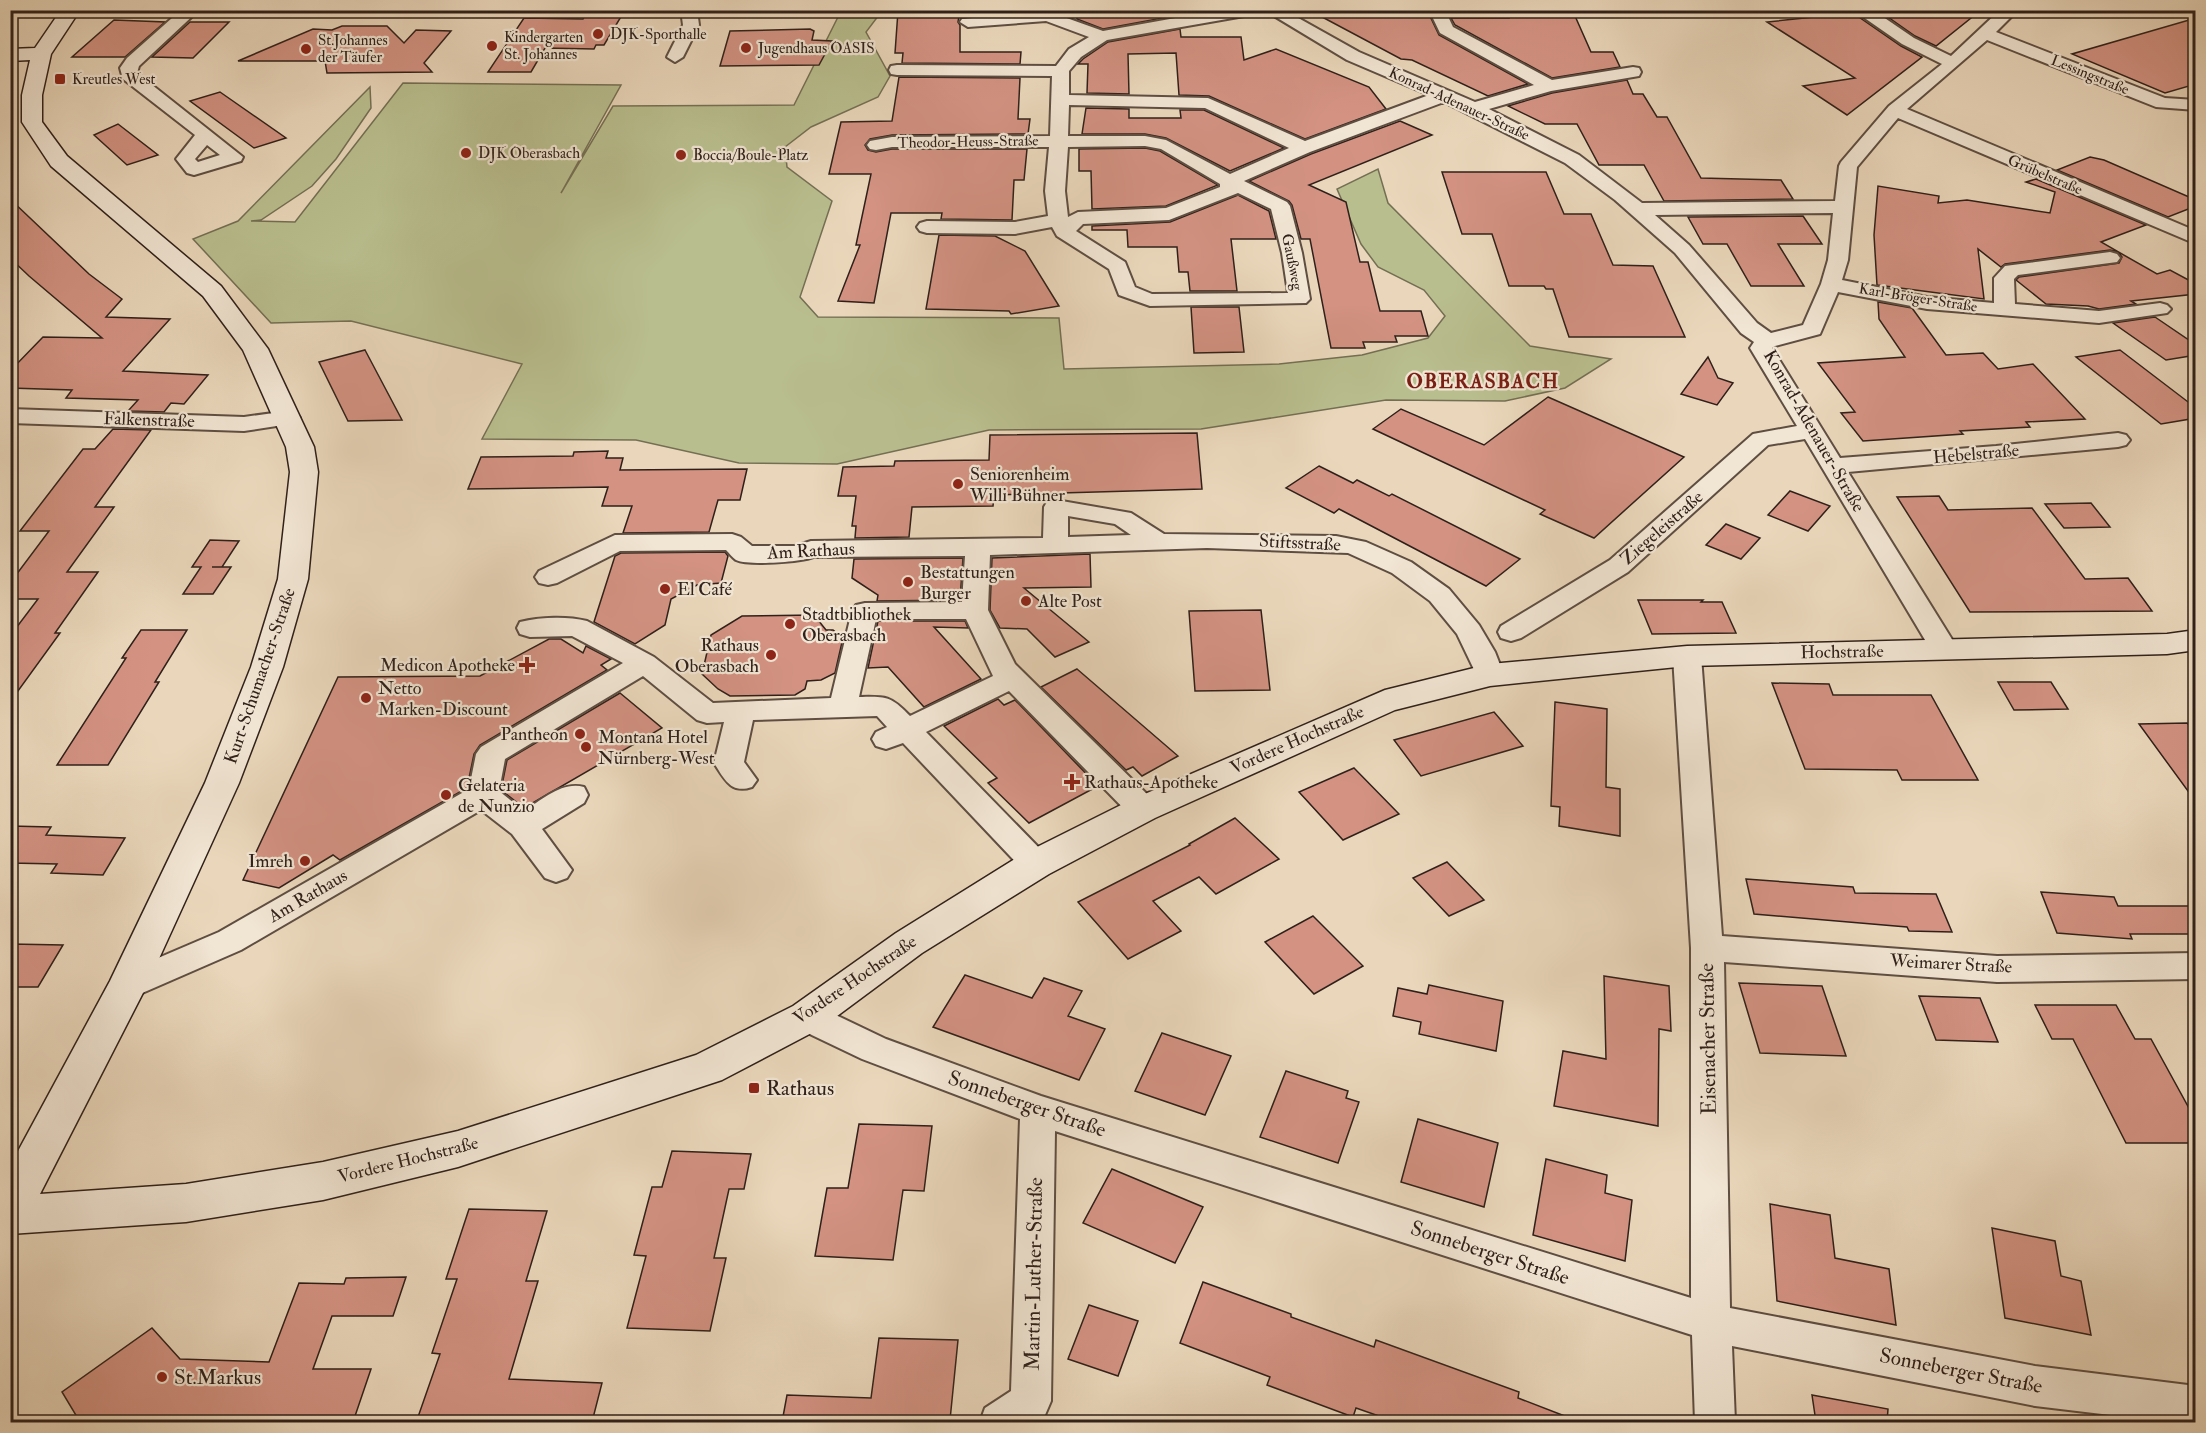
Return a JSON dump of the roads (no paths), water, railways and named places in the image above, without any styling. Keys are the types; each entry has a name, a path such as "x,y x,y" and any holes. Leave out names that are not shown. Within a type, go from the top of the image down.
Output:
{"street":[{"path":"10,55 41,54 71,10"},
{"path":"190,10 128,68 129,75 206,135"},
{"path":"675,57 691,25 689,10"},
{"path":"897,70 1060,70 1075,53 1102,36 1250,10"},
{"name":"Konrad-Adenauer-Straße","path":"1272,10 1353,56 1474,108 1572,159 1637,209 1682,249 1749,328 1767,341 1761,348 1944,649"},
{"path":"1437,10 1446,30 1549,86"},
{"path":"1861,10 1908,40 1953,63"},
{"path":"1767,341 1812,328 1831,284 1838,260 1848,166 1895,110 1953,63 2010,10"},
{"path":"968,22 1047,16 1102,36"},
{"name":"Lessingstraße","path":"1986,34 2162,103 2196,105"},
{"name":"Kurt-Schumacher-Straße","path":"10,1209 128,985 222,783 267,667 293,579 304,472 300,447 255,348 212,291 59,161 32,122 32,95 41,54"},
{"name":"Theodor-Heuss-Straße","path":"1060,70 1059,141 1055,191 1061,226"},
{"path":"1474,108 1549,86 1633,72"},
{"path":"1228,181 1304,148 1446,95"},
{"path":"1059,100 1208,103 1304,148"},
{"name":"Grübelstraße","path":"1895,110 2196,238"},
{"path":"927,227 1061,226 1078,218 1169,214 1230,190 1228,181 1166,145 1145,141 1059,141"},
{"name":"Theodor-Heuss-Straße","path":"876,145 892,142 1059,141"},
{"name":"Gaußweg","path":"1061,226 1118,266 1126,291 1150,300 1299,299 1292,253 1280,206 1228,181"},
{"path":"1637,209 1842,207"},
{"name":"Karl-Bröger-Straße","path":"2005,310 2004,278 2012,270 2110,258"},
{"name":"Karl-Bröger-Straße","path":"1831,284 1927,303 2005,310 2099,317 2160,309"},
{"name":"Falkenstraße","path":"10,416 244,424 288,418"},
{"name":"Ziegeleistraße","path":"1511,632 1619,566 1761,439 1812,431"},
{"name":"Hebelstraße","path":"1833,466 1996,453 2118,440"},
{"path":"1055,545 1056,507 1122,518 1158,541"},
{"name":"Stiftsstraße","path":"1055,545 1247,540 1355,546 1413,573 1453,608 1482,650 1490,675"},
{"name":"Am Rathaus","path":"548,577 615,543 732,542 745,554 798,555 811,549 1055,545"},
{"path":"978,548 975,610 1003,669 1143,808"},
{"path":"843,706 865,610 975,610"},
{"path":"530,628 577,627 644,663 707,713 884,706 896,734 1036,864"},
{"name":"Hochstraße","path":"1490,675 1687,656 2168,644 2196,640"},
{"name":"Eisenacher Straße","path":"1687,656 1707,948 1711,1323 1715,1422"},
{"path":"556,870 523,826 483,795 491,754 644,663"},
{"name":"Vordere Hochstraße","path":"10,1215 186,1203 323,1181 458,1149 631,1095 708,1068 807,1017 909,943 1036,864 1143,808 1385,701 1490,675"},
{"path":"896,734 1012,678"},
{"path":"741,711 729,764 742,780"},
{"name":"Am Rathaus","path":"128,985 230,941 483,795"},
{"path":"523,826 573,795"},
{"name":"Weimarer Straße","path":"1707,948 1997,969 2196,966"},
{"name":"Sonneberger Straße","path":"807,1017 874,1049 1038,1110 1711,1323 2035,1386 2196,1406"},
{"name":"Martin-Luther-Straße","path":"1000,1422 1031,1401 1038,1110"}],"place":[{"name":"DJK-Sporthalle","path":"598,34"},
{"name":"Kindergarten St. Johannes","path":"492,46"},
{"name":"Jugendhaus OASIS","path":"746,48"},
{"name":"St.Johannes der Täufer","path":"306,49"},
{"name":"Kreutles West","path":"60,79"},
{"name":"DJK Oberasbach","path":"466,153"},
{"name":"Boccia/Boule-Platz","path":"681,155"},
{"name":"Seniorenheim Willi Bühner","path":"958,484"},
{"name":"Bestattungen Burger","path":"908,582"},
{"name":"El Café","path":"665,589"},
{"name":"Alte Post","path":"1026,601"},
{"name":"Stadtbibliothek Oberasbach","path":"790,624"},
{"name":"Rathaus Oberasbach","path":"771,655"},
{"name":"Medicon Apotheke","path":"527,665"},
{"name":"Netto Marken-Discount","path":"366,698"},
{"name":"Pantheon","path":"580,734"},
{"name":"Montana Hotel Nürnberg-West","path":"586,747"},
{"name":"Rathaus-Apotheke","path":"1072,782"},
{"name":"Gelateria de Nunzio","path":"446,795"},
{"name":"Imreh","path":"305,861"},
{"name":"Rathaus","path":"754,1088"},
{"name":"St.Markus","path":"162,1377"}],"district":[{"name":"OBERASBACH","path":"1483,381"}]}
